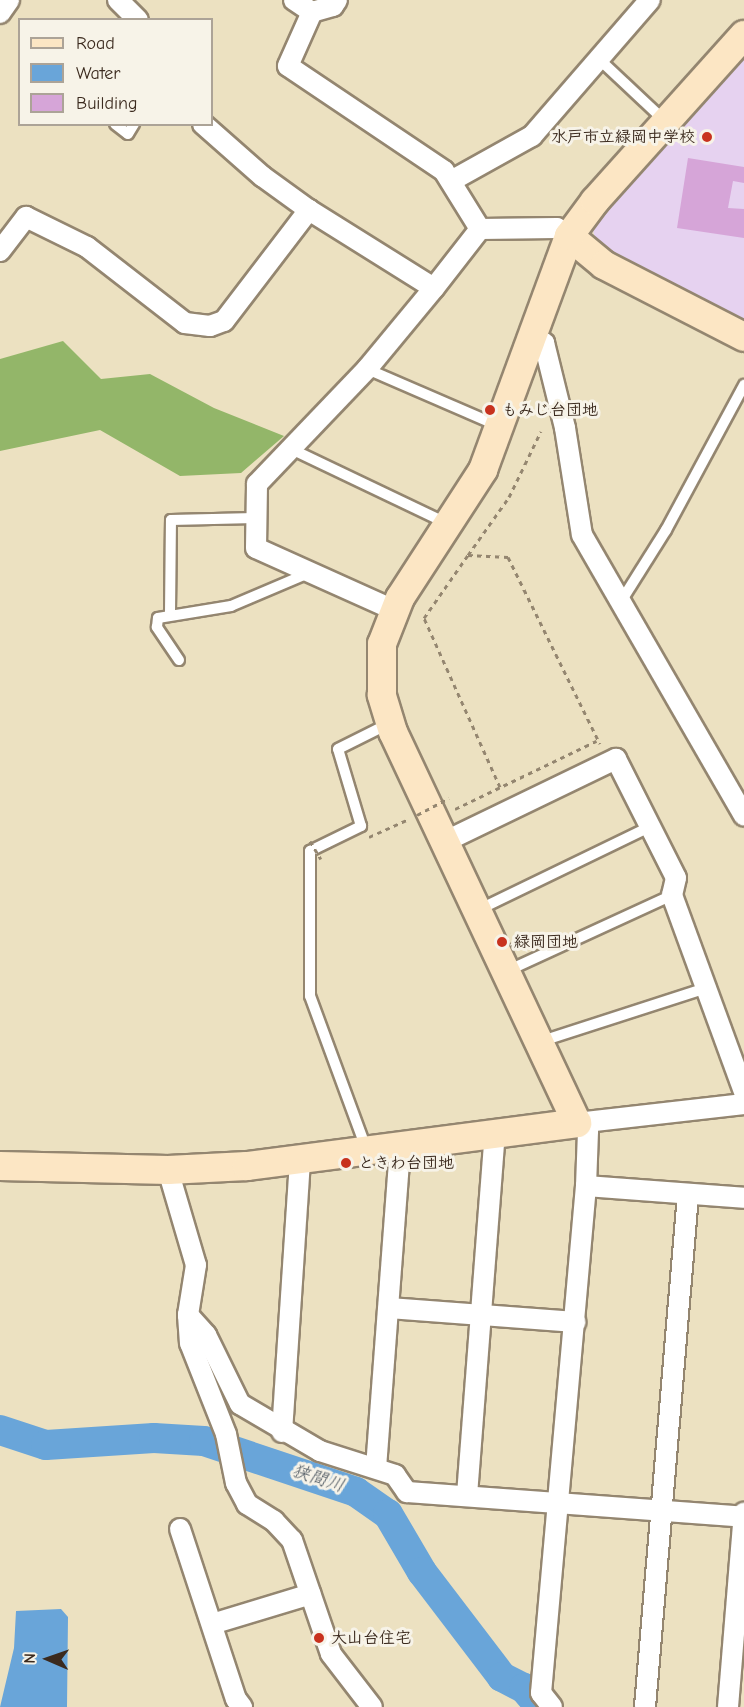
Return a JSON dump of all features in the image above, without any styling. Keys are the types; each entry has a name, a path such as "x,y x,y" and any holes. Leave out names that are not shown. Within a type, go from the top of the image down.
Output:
{"street":[{"path":"0,14 9,0"},
{"path":"118,0 136,18"},
{"path":"337,0 333,6 301,4 288,66 444,171 480,229"},
{"path":"451,181 532,136 650,0"},
{"path":"552,1707 541,1693 575,1322 588,1131 577,1123 390,723 382,694 380,661 394,610 474,487 500,426 569,236 594,201 744,35"},
{"path":"205,126 262,176 309,210 434,288"},
{"path":"0,251 26,217 87,247 185,323 210,326 224,321 309,210"},
{"path":"480,229 557,228 604,265 744,337"},
{"path":"394,610 256,548 257,484 367,369 480,229"},
{"path":"531,336 544,343 566,428 582,535 744,816"},
{"path":"446,841 616,759 676,878 672,895 744,1092"},
{"path":"0,1166 168,1170 300,1160 577,1123 744,1104"},
{"path":"467,1495 495,1135"},
{"path":"376,1468 400,1147"},
{"path":"282,1432 300,1160"},
{"path":"168,1170 196,1265 188,1315 190,1343 226,1434 230,1461 247,1504 274,1521 292,1540 331,1654 372,1707"},
{"path":"586,1186 744,1198"},
{"path":"645,1707 688,1195"},
{"path":"388,1308 575,1322"},
{"path":"188,1315 206,1335 240,1404 282,1432 320,1451 395,1475 406,1492 744,1516 737,1682 728,1707"},
{"path":"180,1528 236,1699 242,1707"},
{"path":"212,1624 311,1594"}],"lane":[{"path":"599,59 666,122"},
{"path":"118,126 128,134 133,126"},
{"path":"367,369 500,426"},
{"path":"620,603 666,530 744,384"},
{"path":"291,449 450,525"},
{"path":"170,613 171,520 255,518"},
{"path":"179,660 158,627 158,618 170,613 231,606 312,572"},
{"path":"368,1151 310,996 310,851 361,826 338,749 390,723"},
{"path":"478,910 650,827"},
{"path":"507,971 672,895"},
{"path":"539,1042 706,988"}],"path":[{"path":"500,787 424,618 509,497 541,431"},
{"path":"417,815 449,798 455,809 598,742 508,557 468,555"},
{"path":"310,841 321,859"}],"shaded area":[{"name":"水戸市立緑岡中学校","path":"744,54 744,332 597,248 593,230 596,220"}],"green space":[{"path":"63,341 101,379 150,374 214,408 284,436 241,473 180,476 100,430 0,451 0,359"}],"water":[{"path":"61,1609 68,1617 67,1707 0,1707 14,1648 16,1611"}],"building":[{"path":"688,158 744,167 744,183 733,181 728,208 744,209 744,238 677,228"}],"waterway":[{"name":"狭間川","path":"0,1430 46,1445 154,1438 204,1441 356,1492 388,1514 422,1572 502,1677 524,1688 540,1707"}],"place":[{"name":"水戸市立緑岡中学校","path":"707,137"},
{"name":"もみじ台団地","path":"490,410"},
{"name":"緑岡団地","path":"502,942"},
{"name":"ときわ台団地","path":"346,1163"},
{"name":"大山台住宅","path":"319,1638"}]}
